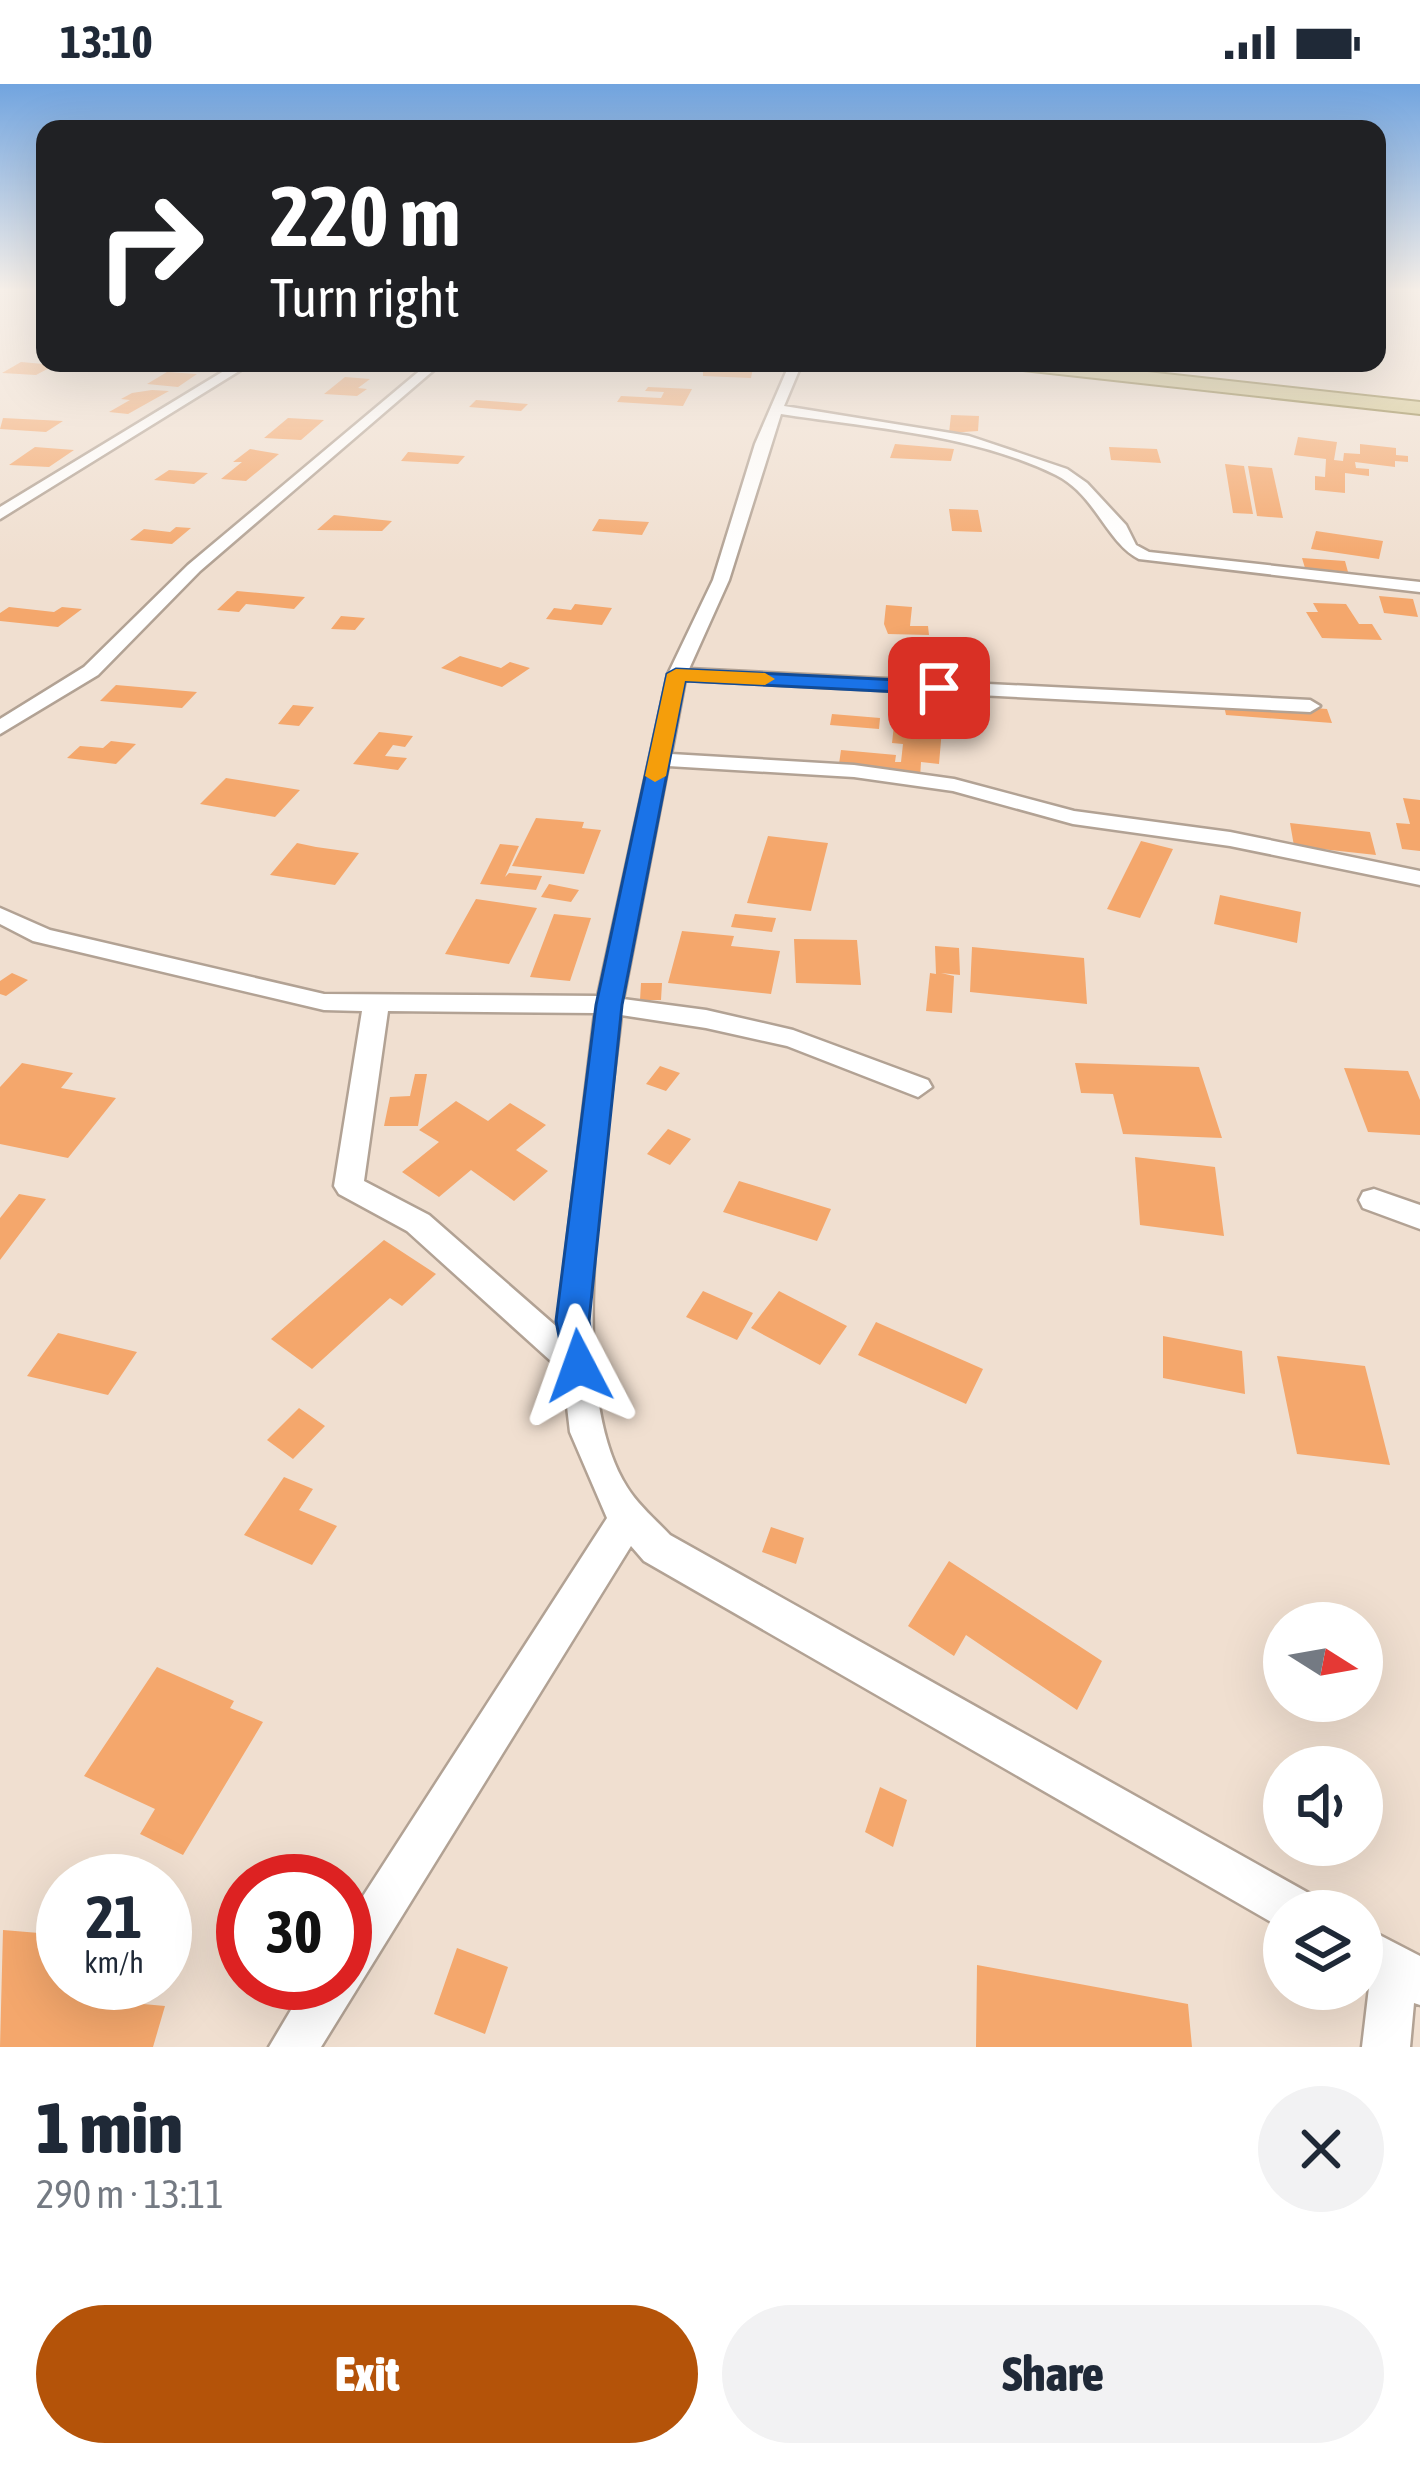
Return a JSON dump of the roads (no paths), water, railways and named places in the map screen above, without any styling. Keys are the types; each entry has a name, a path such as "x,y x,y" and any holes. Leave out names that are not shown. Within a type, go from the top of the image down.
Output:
{"main road":[{"path":"1164,380 1420,408"}],"street":[{"path":"0,514 219,380"},
{"path":"0,728 91,671 194,568 416,380"},
{"path":"789,380 721,580 676,674 609,1005 573,1321 587,1432 613,1498 657,1548 1263,1892"},
{"path":"777,409 969,440 1062,472 1082,486 1120,528 1130,548 1144,556 1420,586"},
{"path":"676,674 1310,706"},
{"path":"659,759 854,771 954,785 1072,817 1230,838 1420,878"},
{"path":"0,915 42,936 323,1002 609,1005 706,1019 793,1040 918,1087"},
{"path":"376,1003 349,1186 418,1222 579,1366"},
{"path":"1374,1200 1420,1216"},
{"path":"372,1922 628,1518"},
{"path":"1386,2047 1392,1966"},
{"path":"293,2047 317,2010"}]}
